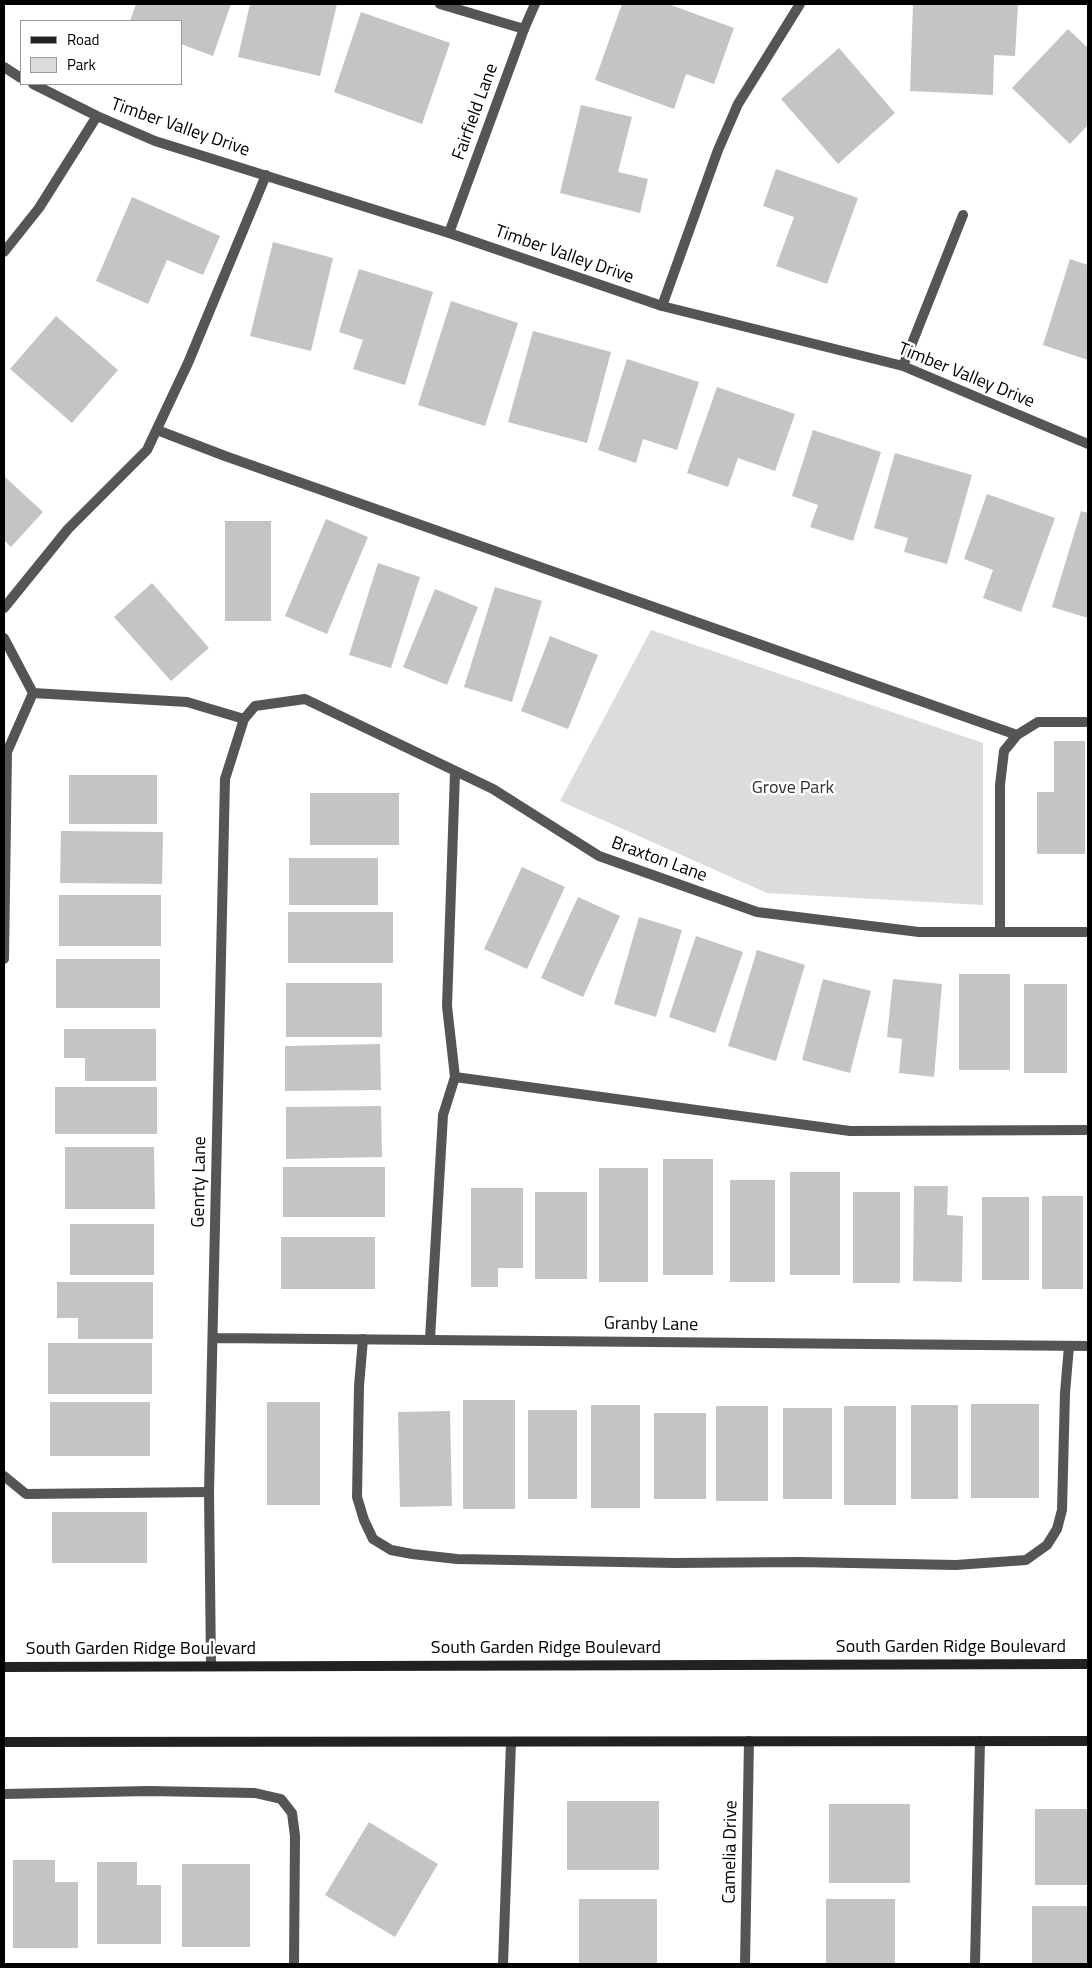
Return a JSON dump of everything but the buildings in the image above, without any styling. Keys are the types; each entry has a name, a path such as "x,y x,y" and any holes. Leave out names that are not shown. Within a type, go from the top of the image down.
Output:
{"main road":[{"name":"South Garden Ridge Boulevard","path":"4,1667 1088,1664"},
{"path":"4,1742 1088,1741"}],"street":[{"path":"440,4 524,29"},
{"name":"Fairfield Lane","path":"449,233 524,29 535,4"},
{"path":"662,306 718,150 735,112 800,4"},
{"path":"4,67 20,77"},
{"name":"Timber Valley Drive","path":"35,85 97,116 155,140 449,233 662,306 903,366 1088,444"},
{"path":"4,252 39,208 97,116"},
{"path":"4,608 68,529 147,450 188,363 266,175"},
{"path":"903,366 963,215"},
{"path":"157,430 225,456 1017,735"},
{"path":"4,638 33,693"},
{"path":"33,693 187,702 244,719"},
{"path":"4,960 7,752 33,693"},
{"name":"Braxton Lane","path":"255,706 305,699 455,773 493,789 600,856 757,912 919,932 1088,932"},
{"name":"Genrty Lane","path":"212,1666 209,1492 225,780 244,719 255,706"},
{"path":"1000,932 1000,785 1004,751 1017,735 1038,722 1088,722"},
{"path":"430,1339 443,1114 455,1077 447,1006 455,773"},
{"path":"455,1077 850,1131 1088,1130"},
{"name":"Granby Lane","path":"213,1338 1088,1346"},
{"path":"363,1339 359,1386 357,1497 364,1520 374,1539 391,1550 457,1559 675,1563 800,1562 956,1565 1026,1560 1047,1545 1057,1529 1062,1510 1065,1393 1069,1346"},
{"path":"4,1476 26,1494 209,1492"},
{"name":"Camelia Drive","path":"745,1964 749,1741"},
{"path":"975,1964 980,1741"},
{"path":"503,1964 511,1742"},
{"path":"4,1794 158,1791 255,1793 281,1799 292,1813 295,1836 294,1964"}],"green space":[{"name":"Grove Park","path":"651,630 983,743 983,905 767,893 560,801"}]}
